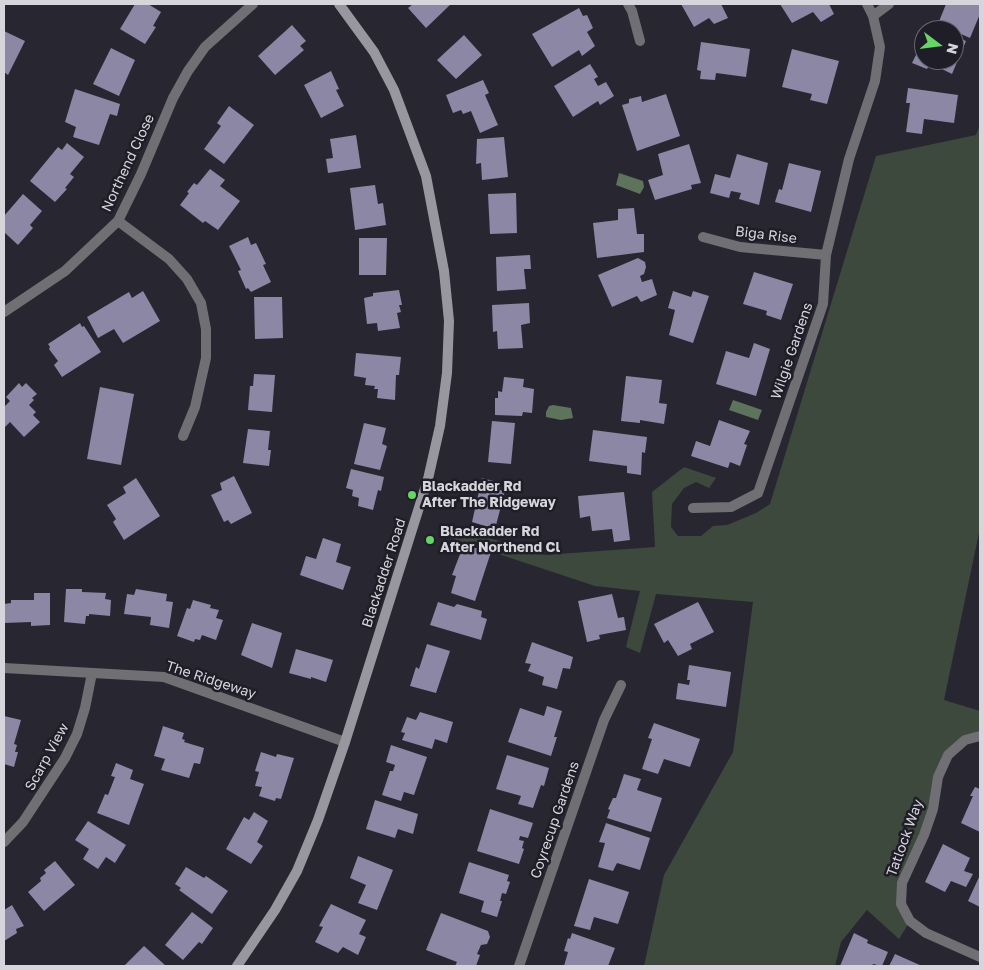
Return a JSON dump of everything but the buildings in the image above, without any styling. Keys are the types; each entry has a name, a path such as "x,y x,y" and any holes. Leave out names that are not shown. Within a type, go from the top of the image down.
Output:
{"street":[{"name":"Northend Close","path":"4,312 65,271 118,220 141,174 173,98 188,71 205,47 253,4"},
{"name":"Blackadder Road","path":"237,966 275,910 297,871 318,820 345,742 428,479 440,426 448,373 449,320 444,271 423,167 394,90 374,52 339,4"},
{"path":"628,4 632,11 640,41"},
{"name":"Wilgie Gardens","path":"693,508 731,507 758,493 824,304 826,255 848,158 875,81 880,47 873,16 867,4"},
{"path":"873,16 889,4"},
{"path":"118,220 169,259 187,279 201,303 206,329 206,358 195,407 183,436"},
{"name":"Biga Rise","path":"703,237 740,248 826,255"},
{"name":"The Ridgeway","path":"4,668 164,677 345,742"},
{"name":"Scarp View","path":"4,842 23,822 65,758 77,734 92,673"},
{"name":"Coyrecup Gardens","path":"520,966 604,720 621,685"},
{"name":"Tatlock Way","path":"980,736 965,740 948,755 938,776 933,809 924,835 902,883 901,904 910,921 926,933 980,957"}],"shaded area":[{"path":"980,124 980,528 944,700 980,711 980,736 948,755 933,809 902,883 910,921 899,939 867,910 841,942 835,966 644,966 664,875 733,752 753,602 656,594 640,653 626,647 640,591 595,586 450,538 443,533 446,525 545,555 655,547 652,492 684,467 716,478 709,488 696,482 684,488 672,504 671,527 678,536 701,536 713,526 727,525 756,513 770,504 876,156 976,135"},
{"path":"619,173 643,181 644,187 640,194 616,185"},
{"path":"733,400 762,410 758,420 729,410"},
{"path":"549,406 571,408 573,418 561,420 546,417"}],"place":[{"name":"Blackadder Rd After The Ridgeway","path":"412,495"},
{"name":"Blackadder Rd After Northend Cl","path":"430,540"}]}
